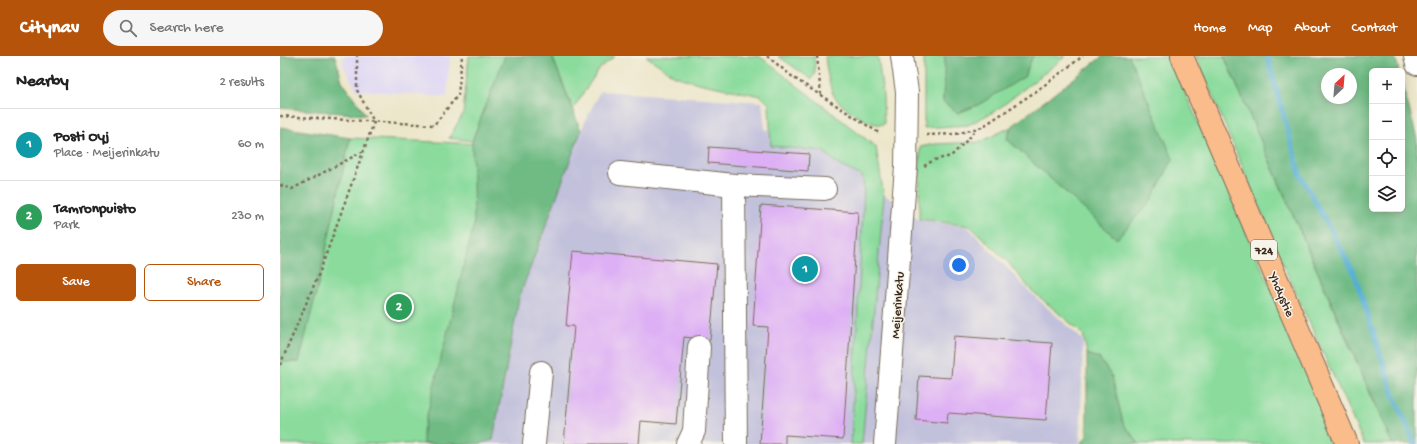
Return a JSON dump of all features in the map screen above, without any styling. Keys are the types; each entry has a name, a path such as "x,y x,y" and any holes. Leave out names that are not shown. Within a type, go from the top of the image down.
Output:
{"main road":[{"name":"Yhdystie","path":"1182,56 1347,444"}],"street":[{"name":"Meijerinkatu","path":"885,444 906,172 907,92 902,56"},
{"path":"1415,56 1417,64"},
{"path":"620,173 734,185 825,189"},
{"path":"734,185 736,444"},
{"path":"688,444 694,431 699,347"},
{"path":"534,444 541,372"}],"path":[{"path":"280,366 320,271 374,122 357,90 357,56"},
{"path":"280,116 434,125 458,95 462,56"},
{"path":"767,56 820,96 879,133"},
{"path":"817,56 820,96"},
{"path":"926,135 956,134 982,127 1038,90 1083,56"},
{"path":"906,172 934,160 951,156 972,135 974,129"},
{"path":"280,185 292,189 363,152"}],"shaded area":[{"path":"343,56 450,56 447,97 357,90 343,65"},
{"path":"600,91 762,102 765,129 807,144 833,157 919,220 968,227 1030,292 1083,340 1080,444 470,444 481,336"}],"green space":[{"path":"280,56 335,56 342,81 366,115 280,108"},
{"path":"469,56 505,56 472,141 449,138 463,114"},
{"path":"505,56 552,56 581,131 519,298 493,440 479,444 423,444 423,431 474,224 472,141"},
{"path":"552,56 615,56 599,69 573,109"},
{"path":"646,56 759,56 876,147 884,197 862,444 851,444 864,189 862,176 840,166 823,151 771,146 769,104 761,96 698,83 675,76"},
{"path":"778,56 814,56 815,74 811,79"},
{"path":"825,56 878,56 883,96 884,124 872,123 864,120 849,111 837,101 831,87"},
{"path":"924,56 945,56 943,101 1024,77 1033,56 1066,56 997,110 968,125 924,128"},
{"path":"945,56 1033,56 1024,77 978,105 958,113 943,102"},
{"path":"1103,56 1129,56 1173,159 1152,199 1117,239 1007,139 1011,127"},
{"path":"1129,56 1169,56 1339,444 1139,444 1123,423 1112,377 1099,358 1087,354 1083,334 1029,288 1007,261 970,226 919,219 920,147 935,144 980,142 1011,127 1007,139 1117,239 1149,107"},
{"path":"1196,56 1224,56 1392,444 1364,444 1283,264"},
{"path":"1224,56 1395,56 1398,68 1369,68 1369,212 1405,212 1405,93 1417,139 1417,444 1393,444"},
{"path":"280,127 350,138 320,277 299,362 280,362"},
{"path":"350,138 502,145 470,444 280,444 280,362 299,362 320,277"},
{"path":"1087,354 1099,358 1112,377 1123,423 1139,444 1081,444 1087,436"}],"building":[{"path":"709,147 809,154 808,171 708,163"},
{"path":"761,205 858,212 843,439 785,435 785,444 760,444 768,327 753,326"},
{"path":"573,251 717,264 710,340 684,337 676,424 641,421 639,444 564,444 574,326 566,326"},
{"path":"954,336 1052,343 1046,420 948,413 947,423 916,420 919,376 951,378"}],"waterway":[{"path":"1267,56 1300,174 1354,273 1394,396 1415,444"}],"place":[{"name":"Posti Oyj","path":"805,269"},
{"name":"Tamronpuisto","path":"399,307"}]}
